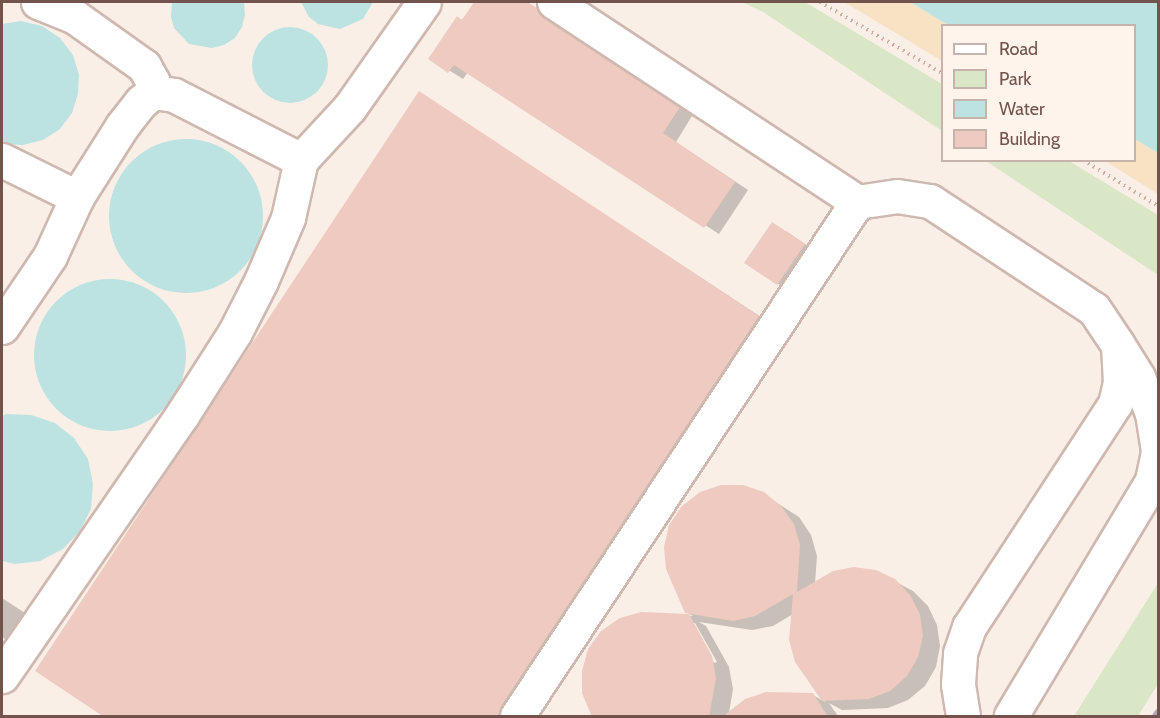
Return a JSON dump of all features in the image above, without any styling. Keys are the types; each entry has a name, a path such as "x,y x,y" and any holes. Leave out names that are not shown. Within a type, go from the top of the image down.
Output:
{"lane":[{"path":"38,2 75,17 144,66 153,82 153,92"},
{"path":"2,676 182,415 235,332 288,218 301,160 350,107 424,2"},
{"path":"554,2 857,202 897,196 930,201 1094,309 1118,345 1137,377 1152,413 1158,452 1152,481 1011,717"},
{"path":"2,327 50,256 77,197 122,126 141,102 153,92 174,95 301,160"},
{"path":"2,160 77,197"},
{"path":"517,717 857,202"},
{"path":"963,717 958,684 960,653 969,627 1115,404 1120,383 1118,345"}],"path":[{"path":"820,2 941,72"},
{"path":"1086,162 1158,206"}],"green space":[{"path":"742,2 805,2 941,83 941,130 763,12"},
{"path":"988,162 1071,162 1158,215 1158,275"},
{"path":"1158,583 1158,684 1138,716 1074,716"}],"sand":[{"path":"844,2 910,2 946,24 941,24 941,60"},
{"path":"1136,140 1158,153 1158,194 1107,162 1136,162"}],"water":[{"path":"172,2 244,2 245,15 242,27 235,38 224,45 212,48 189,44 174,28 171,17"},
{"path":"301,2 373,2 363,19 340,29 318,24 309,17"},
{"path":"910,2 1158,2 1158,153 1136,140 1136,24 946,24"},
{"path":"21,21 42,26 60,38 73,55 79,75 78,94 72,113 60,129 43,140 23,145 4,144 2,143 2,24"},
{"path":"290,27 305,30 317,38 325,50 328,65 325,80 317,92 305,100 290,103 275,100 263,92 255,80 252,65 255,50 263,38 275,30"},
{"path":"186,139 215,145 229,152 240,162 250,173 257,187 263,216 257,245 250,259 240,270 229,280 215,287 186,293 157,287 143,280 132,270 122,259 115,245 109,216 115,187 122,173 132,162 143,152 157,145"},
{"path":"110,279 139,285 164,301 180,326 186,355 180,384 164,409 139,425 110,431 81,425 56,409 40,384 34,355 40,326 56,301 81,285"},
{"path":"6,414 31,415 55,423 74,438 88,459 93,484 91,509 80,531 63,549 40,561 15,564 2,561 2,416"}],"building":[{"path":"474,2 527,2 537,8 544,18 680,107 663,133 735,182 704,228 454,65 448,73 428,59 457,16 462,20"},
{"path":"419,91 759,316 501,706 498,717 104,717 35,671"},
{"path":"772,222 805,244 777,285 744,263"},
{"path":"721,485 743,485 764,492 781,506 794,524 800,545 797,592 833,571 854,567 876,570 895,579 910,595 920,614 923,636 918,657 907,676 890,691 869,699 822,701 795,662 789,640 793,594 755,616 733,621 685,613 666,569 664,547 669,525 682,506 700,492"},
{"path":"641,612 689,614 712,656 716,678 709,717 592,717 582,693 582,671 588,649 601,631 620,618"},
{"path":"766,692 813,693 828,717 722,717 745,699"}],"railway":[{"path":"1154,716 1158,710"}]}
